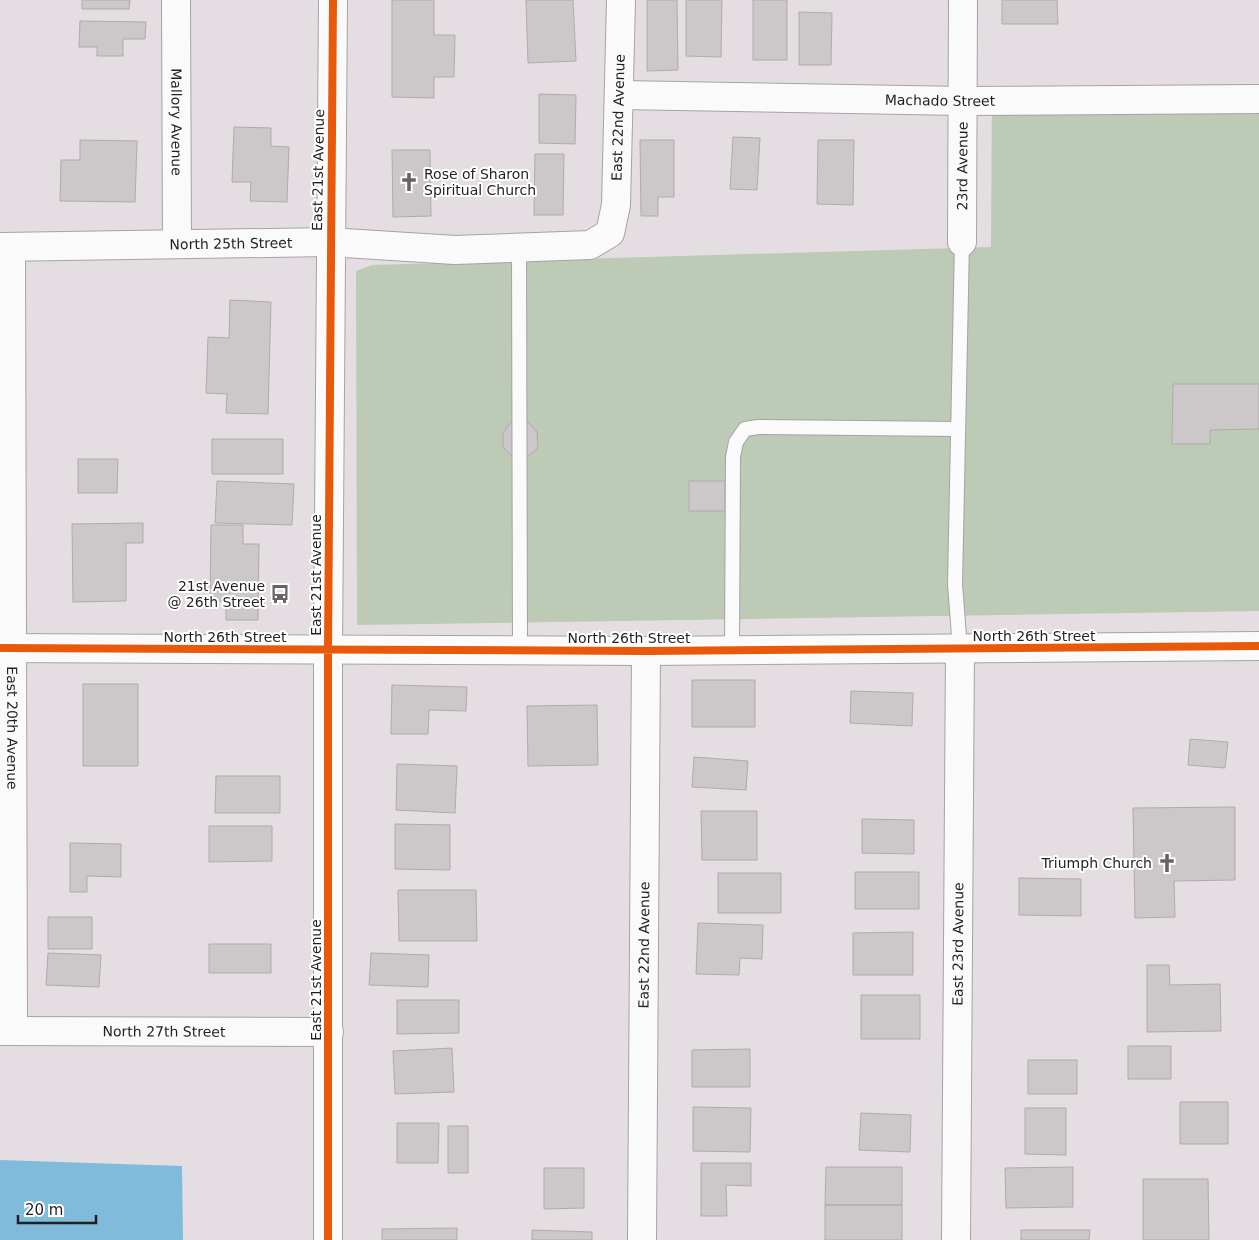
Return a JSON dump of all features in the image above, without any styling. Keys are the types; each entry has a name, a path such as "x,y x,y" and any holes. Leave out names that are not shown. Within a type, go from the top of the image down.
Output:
{"street":[{"name":"Mallory Avenue","path":"176,0 177,244"},
{"name":"East 21st Avenue","path":"328,1240 328,650 333,0"},
{"name":"East 22nd Avenue","path":"610,233 616,205 621,0"},
{"name":"23rd Avenue","path":"962,242 963,0"},
{"name":"Machado Street","path":"620,95 963,101 1259,99"},
{"name":"North 25th Street","path":"6,247 330,242 456,250 590,245 610,233"},
{"name":"East 20th Avenue","path":"6,247 7,1031"},
{"name":"North 26th Street","path":"6,648 646,651 1259,646"},
{"name":"East 23rd Avenue","path":"956,1240 960,649"},
{"name":"East 22nd Avenue","path":"642,1240 646,651"},
{"name":"North 27th Street","path":"7,1031 329,1032"}],"lane":[{"path":"960,649 956,600 962,242"},
{"path":"519,247 520,651"},
{"path":"732,650 733,457 736,442 744,429 779,427 958,429"}],"green space":[{"path":"1259,84 1259,611 357,625 356,271 372,265 991,247 992,87"}],"water":[{"path":"0,1160 182,1166 183,1240 0,1240"}],"building":[{"path":"82,0 130,0 129,9 82,9"},
{"path":"392,0 434,0 434,35 455,35 454,77 434,77 434,98 392,97"},
{"path":"526,0 573,0 576,61 528,63"},
{"path":"647,0 677,0 678,70 647,71"},
{"path":"686,0 722,0 721,57 686,56"},
{"path":"753,0 787,0 787,60 753,60"},
{"path":"1002,0 1057,0 1058,24 1002,24"},
{"path":"799,12 832,13 831,65 799,65"},
{"path":"80,21 146,22 145,39 123,39 123,56 97,56 97,47 79,47"},
{"path":"539,94 576,95 575,144 539,143"},
{"path":"234,127 271,128 271,146 289,147 287,202 250,201 251,182 232,182"},
{"path":"733,137 760,138 757,190 730,189"},
{"path":"80,140 137,141 135,202 60,201 61,160 80,160"},
{"path":"640,140 674,140 674,197 658,197 658,216 641,216"},
{"path":"818,140 854,140 853,205 817,204"},
{"path":"392,150 430,150 431,216 393,217"},
{"path":"535,154 564,154 563,215 534,215"},
{"path":"230,300 271,302 268,414 226,413 227,394 206,393 208,337 229,338"},
{"path":"1173,384 1259,384 1259,429 1210,430 1210,444 1172,444"},
{"path":"512,421 527,421 537,432 538,448 527,457 514,458 503,447 503,433"},
{"path":"212,439 283,439 283,474 212,474"},
{"path":"78,459 118,459 117,493 78,493"},
{"path":"217,481 294,484 292,525 215,523"},
{"path":"689,481 725,481 725,511 689,511"},
{"path":"143,523 143,543 126,543 126,601 73,602 72,524"},
{"path":"211,525 243,525 243,544 259,544 258,620 226,620 226,601 210,601"},
{"path":"692,680 755,680 755,727 692,727"},
{"path":"83,684 138,684 138,766 83,766"},
{"path":"392,685 467,687 466,711 429,710 428,734 391,734"},
{"path":"851,691 913,693 912,726 850,723"},
{"path":"597,705 598,765 528,766 527,706"},
{"path":"1190,739 1228,742 1225,768 1188,765"},
{"path":"694,757 748,761 746,790 692,787"},
{"path":"397,764 457,766 455,813 396,810"},
{"path":"216,776 280,776 280,813 215,813"},
{"path":"1235,807 1235,880 1174,881 1175,917 1135,918 1133,808"},
{"path":"701,811 757,811 757,860 702,860"},
{"path":"862,819 914,820 914,854 862,853"},
{"path":"395,824 450,825 450,870 395,869"},
{"path":"209,826 272,826 272,861 209,862"},
{"path":"70,843 121,844 121,877 87,876 87,892 70,892"},
{"path":"855,872 919,872 919,909 855,909"},
{"path":"718,873 781,873 781,913 718,913"},
{"path":"1019,878 1081,879 1081,916 1019,915"},
{"path":"398,890 476,890 477,941 399,941"},
{"path":"48,917 92,917 92,949 48,949"},
{"path":"698,923 763,925 762,959 740,958 739,975 696,974"},
{"path":"913,932 913,975 853,975 853,933"},
{"path":"209,944 271,944 271,973 209,973"},
{"path":"48,953 101,955 99,987 46,985"},
{"path":"371,953 429,955 428,987 369,985"},
{"path":"1147,965 1169,965 1170,985 1220,984 1221,1031 1147,1032"},
{"path":"861,995 920,995 920,1039 861,1039"},
{"path":"397,1000 459,1000 459,1033 397,1034"},
{"path":"1128,1046 1171,1046 1171,1079 1128,1079"},
{"path":"452,1048 454,1092 395,1094 393,1051"},
{"path":"750,1049 750,1087 692,1087 692,1050"},
{"path":"1028,1060 1077,1060 1077,1094 1028,1094"},
{"path":"1180,1102 1228,1102 1228,1144 1180,1144"},
{"path":"693,1107 751,1108 750,1152 693,1151"},
{"path":"1025,1108 1066,1108 1066,1155 1025,1154"},
{"path":"861,1113 911,1115 910,1152 859,1150"},
{"path":"397,1123 439,1123 438,1163 397,1163"},
{"path":"448,1126 468,1126 468,1173 448,1173"},
{"path":"701,1163 751,1163 751,1186 726,1185 727,1216 701,1216"},
{"path":"826,1167 902,1167 902,1205 825,1205"},
{"path":"1073,1167 1073,1207 1006,1208 1005,1168"},
{"path":"544,1168 584,1168 584,1208 544,1209"},
{"path":"1143,1179 1208,1179 1209,1240 1143,1240"},
{"path":"825,1205 902,1205 902,1240 825,1240"},
{"path":"457,1228 457,1240 382,1240 382,1229"},
{"path":"532,1230 592,1232 592,1240 532,1240"},
{"path":"1021,1230 1090,1230 1089,1240 1021,1240"}],"cycle path":[{"path":"328,1240 328,650 333,0"},
{"path":"0,648 646,651 1259,646"}],"place":[{"name":"Rose of Sharon Spiritual Church","path":"409,182"},
{"name":"21st Avenue @ 26th Street","path":"280,594"},
{"name":"Triumph Church","path":"1167,863"}]}
